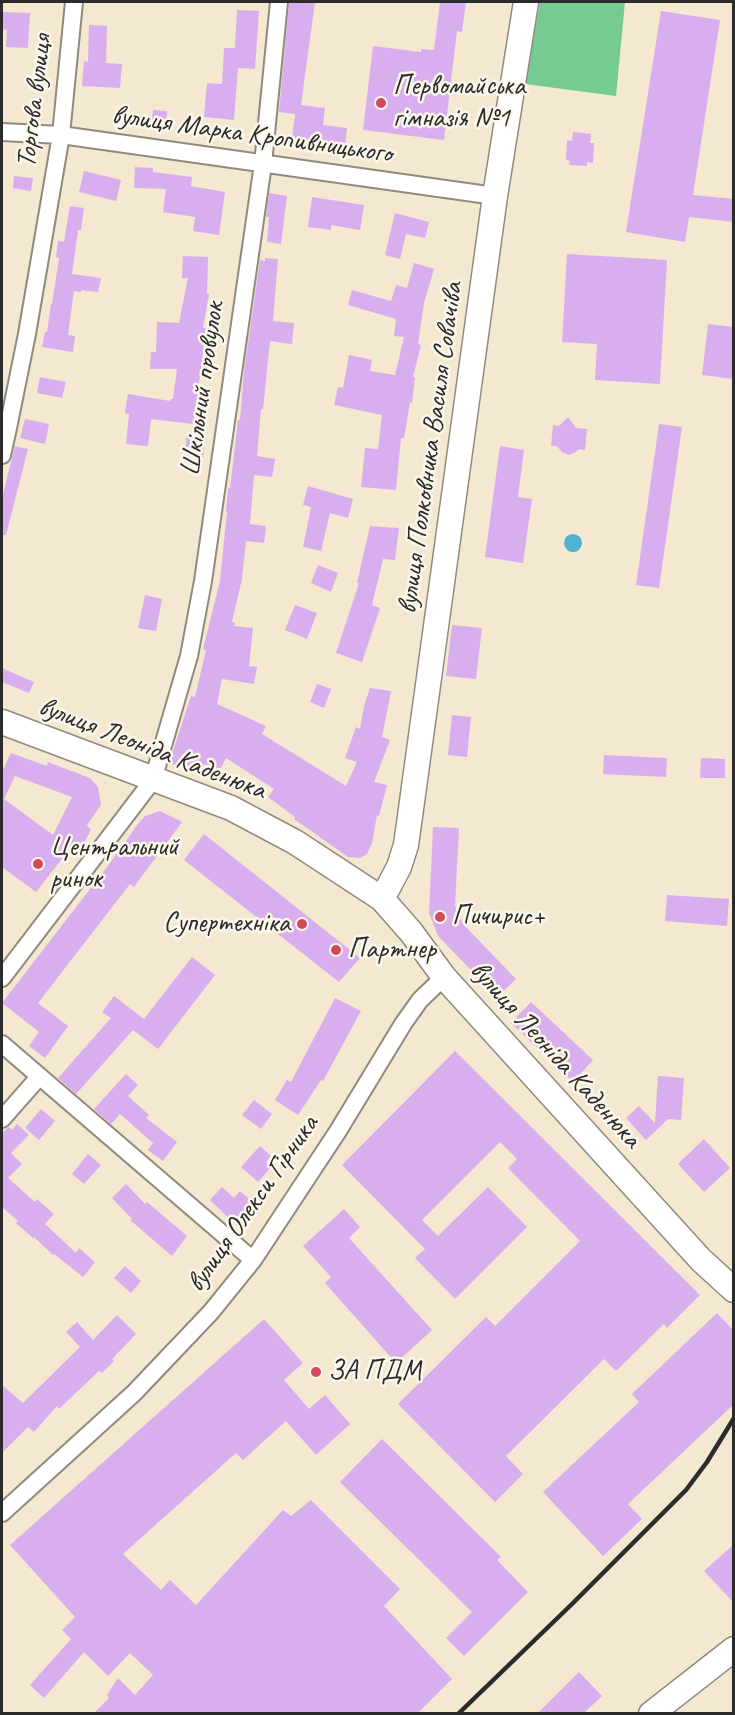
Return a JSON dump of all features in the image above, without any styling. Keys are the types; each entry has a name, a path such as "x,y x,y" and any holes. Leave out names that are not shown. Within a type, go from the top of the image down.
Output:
{"street":[{"name":"Торгова вулиця","path":"2,455 27,333 61,135 74,2"},
{"name":"Шкільний провулок","path":"153,780 189,656 203,581 263,164 279,2"},
{"name":"вулиця Полковника Василя Совачіва","path":"382,899 399,867 406,845 495,196 526,2"},
{"name":"вулиця Марка Кропивницького","path":"2,132 61,135 495,196"},
{"name":"вулиця Леоніда Каденюка","path":"2,722 231,808 296,842 382,899 411,932 444,977 701,1260 734,1290"},
{"path":"2,978 153,780"},
{"name":"вулиця Олекси Гірника","path":"2,1514 134,1393 211,1312 253,1260 403,1024 420,1000 444,977"},
{"path":"2,1044 253,1260"},
{"path":"2,1119 39,1077"},
{"path":"651,1713 734,1649"}],"green space":[{"path":"540,2 625,2 616,96 525,84"}],"water":[{"path":"573,534 579,537 582,543 579,549 573,552 567,549 564,543 567,537"}],"building":[{"path":"289,2 315,2 301,105 325,108 323,125 347,128 344,154 291,147 295,114 279,112"},
{"path":"440,2 466,2 462,32 457,31 444,140 363,130 373,46 421,52 421,49 434,50"},
{"path":"237,10 259,11 255,69 238,68 234,120 204,117 207,83 222,84 224,48 235,48"},
{"path":"661,11 720,20 693,195 734,199 734,222 689,217 685,242 626,232"},
{"path":"2,12 30,13 28,48 6,47 7,30 2,29"},
{"path":"89,25 107,26 106,63 122,64 120,88 82,86 84,61 88,62"},
{"path":"153,110 167,111 166,128 151,127"},
{"path":"573,132 591,134 590,143 594,143 593,163 587,162 587,166 569,165 570,161 566,160 567,140 572,141"},
{"path":"135,167 153,168 153,172 192,177 191,186 225,192 219,235 193,231 195,217 163,212 166,189 134,188"},
{"path":"84,171 121,180 116,201 79,192"},
{"path":"14,176 33,178 31,191 13,188"},
{"path":"269,193 287,196 281,244 267,242 269,217 266,217"},
{"path":"312,197 364,205 360,230 331,225 331,230 308,227"},
{"path":"70,206 84,208 81,230 78,230 72,274 101,278 98,292 74,291 68,335 75,336 73,352 42,347 45,332 47,332 59,258 56,257 58,241 64,242"},
{"path":"395,213 429,222 425,238 406,234 400,259 385,255"},
{"path":"567,254 667,260 660,384 595,380 597,344 562,342"},
{"path":"183,256 208,257 207,294 209,294 203,328 206,328 193,424 151,419 148,446 126,444 129,414 125,413 128,394 170,401 173,399 177,369 150,369 151,352 156,352 157,322 179,323 188,278 182,278"},
{"path":"265,258 278,259 273,321 294,323 292,344 270,341 257,456 275,459 272,477 254,475 250,524 266,526 264,543 246,541 242,579 232,622 235,623 234,626 253,628 249,666 257,667 254,684 222,679 217,704 266,726 262,734 346,786 357,762 345,758 356,727 360,729 370,688 391,691 382,737 390,740 374,782 387,785 379,816 377,815 372,843 367,854 360,858 348,857 294,819 295,817 268,797 274,789 226,758 219,771 204,764 201,775 169,763 191,696 195,697 206,650 203,649 220,581 228,488 230,488 238,420 240,420 244,371 260,260 265,261"},
{"path":"414,263 434,269 424,303 418,344 421,345 413,377 415,377 412,403 410,402 404,438 401,438 396,490 361,487 365,448 378,449 382,415 334,405 338,387 343,388 349,355 372,360 370,371 395,375 404,337 394,336 396,319 348,305 352,290 391,301 396,285 407,288"},
{"path":"708,324 734,327 734,379 702,375"},
{"path":"40,377 66,382 62,398 37,393"},
{"path":"568,417 576,428 587,429 585,450 579,449 568,455 557,446 551,446 553,425 559,426"},
{"path":"25,419 49,424 45,444 20,438"},
{"path":"659,424 682,427 659,588 636,585"},
{"path":"187,433 205,435 203,458 185,456"},
{"path":"15,446 28,449 6,535 2,535 2,498"},
{"path":"500,446 524,450 518,497 532,499 523,563 485,557"},
{"path":"308,486 353,499 348,518 330,513 321,551 303,547 311,507 303,505"},
{"path":"370,526 399,528 395,560 383,559 372,605 380,608 362,662 336,653 359,583 357,583"},
{"path":"318,565 338,573 331,592 311,583"},
{"path":"145,595 162,599 156,631 138,628"},
{"path":"295,605 317,613 307,639 285,630"},
{"path":"452,625 482,628 476,679 446,676"},
{"path":"2,668 34,682 29,693 2,682"},
{"path":"317,684 331,689 324,708 310,702"},
{"path":"452,715 471,717 467,757 448,755"},
{"path":"11,753 47,766 48,762 90,778 98,787 101,805 87,825 91,830 81,848 75,842 36,892 2,867 2,772","holes":["15,776 72,797 53,835 4,799"]},
{"path":"604,755 667,758 666,777 603,774"},
{"path":"701,758 725,759 725,778 700,778"},
{"path":"160,811 182,822 134,887 130,884 38,1003 68,1026 45,1058 29,1046 39,1032 2,1003 138,824 145,816"},
{"path":"433,827 459,828 455,906 463,924 516,979 497,997 438,936 429,913"},
{"path":"204,834 360,958 339,982 184,860"},
{"path":"667,895 729,899 727,926 665,921"},
{"path":"192,957 215,975 158,1049 133,1030 76,1094 58,1078 111,1018 102,1012 114,996 144,1019"},
{"path":"335,998 361,1011 323,1081 321,1080 298,1115 275,1100 287,1080 291,1082"},
{"path":"531,1002 593,1060 573,1082 511,1023"},
{"path":"455,1051 700,1295 667,1328 664,1324 616,1371 604,1359 506,1456 523,1474 495,1502 398,1404 486,1317 495,1326 580,1241 508,1168 517,1159 500,1142 422,1220 438,1236 488,1187 527,1227 455,1299 415,1258 425,1249 342,1165"},
{"path":"126,1074 138,1085 128,1096 149,1115 146,1118 177,1142 163,1161 148,1150 153,1143 120,1114 111,1124 94,1109"},
{"path":"658,1076 684,1078 681,1120 668,1119 646,1140 626,1118 639,1106 655,1123"},
{"path":"254,1100 272,1114 261,1129 242,1115"},
{"path":"41,1109 55,1121 39,1140 25,1128"},
{"path":"17,1124 29,1135 11,1153 22,1164 8,1178 35,1202 37,1199 54,1214 45,1224 76,1253 79,1248 95,1262 83,1277 33,1238 2,1207 2,1133 9,1127 12,1130"},
{"path":"704,1139 730,1168 704,1192 678,1164"},
{"path":"260,1146 271,1156 266,1162 271,1167 258,1182 241,1167"},
{"path":"88,1154 101,1165 84,1184 72,1174"},
{"path":"126,1184 145,1204 147,1202 187,1236 172,1256 130,1220 132,1219 112,1198"},
{"path":"222,1187 234,1198 240,1191 255,1204 236,1225 210,1200"},
{"path":"344,1209 360,1227 349,1238 432,1330 396,1363 325,1283 331,1277 303,1246"},
{"path":"125,1266 141,1281 131,1293 114,1278"},
{"path":"717,1313 734,1331 734,1404 628,1504 642,1519 603,1556 543,1492 639,1402 632,1394"},
{"path":"117,1315 136,1334 112,1359 114,1361 102,1373 99,1371 59,1409 57,1406 34,1432 28,1427 2,1453 2,1385 23,1403 80,1347 66,1332 77,1322 93,1340"},
{"path":"264,1319 303,1363 284,1380 309,1409 325,1395 350,1424 316,1455 286,1421 243,1460 236,1453 123,1554 161,1590 170,1580 196,1605 283,1510 291,1516 311,1500 400,1589 384,1606 452,1679 418,1713 94,1713 109,1698 107,1695 118,1678 135,1695 153,1675 130,1653 108,1676 84,1652 44,1698 30,1685 71,1639 62,1630 75,1617 10,1545"},
{"path":"382,1439 501,1557 497,1560 528,1592 464,1656 446,1638 472,1612 340,1482"},
{"path":"734,1544 734,1603 704,1571"},
{"path":"579,1672 602,1696 584,1713 538,1713"}],"railway":[{"path":"458,1714 686,1490 707,1462 734,1418"}],"place":[{"name":"Первомайська гімназія №1","path":"381,103"},
{"name":"Центральний ринок","path":"38,864"},
{"name":"Пичирис+","path":"440,917"},
{"name":"Супертехніка","path":"302,924"},
{"name":"Партнер","path":"336,950"},
{"name":"ЗА ПДМ","path":"316,1372"}]}
